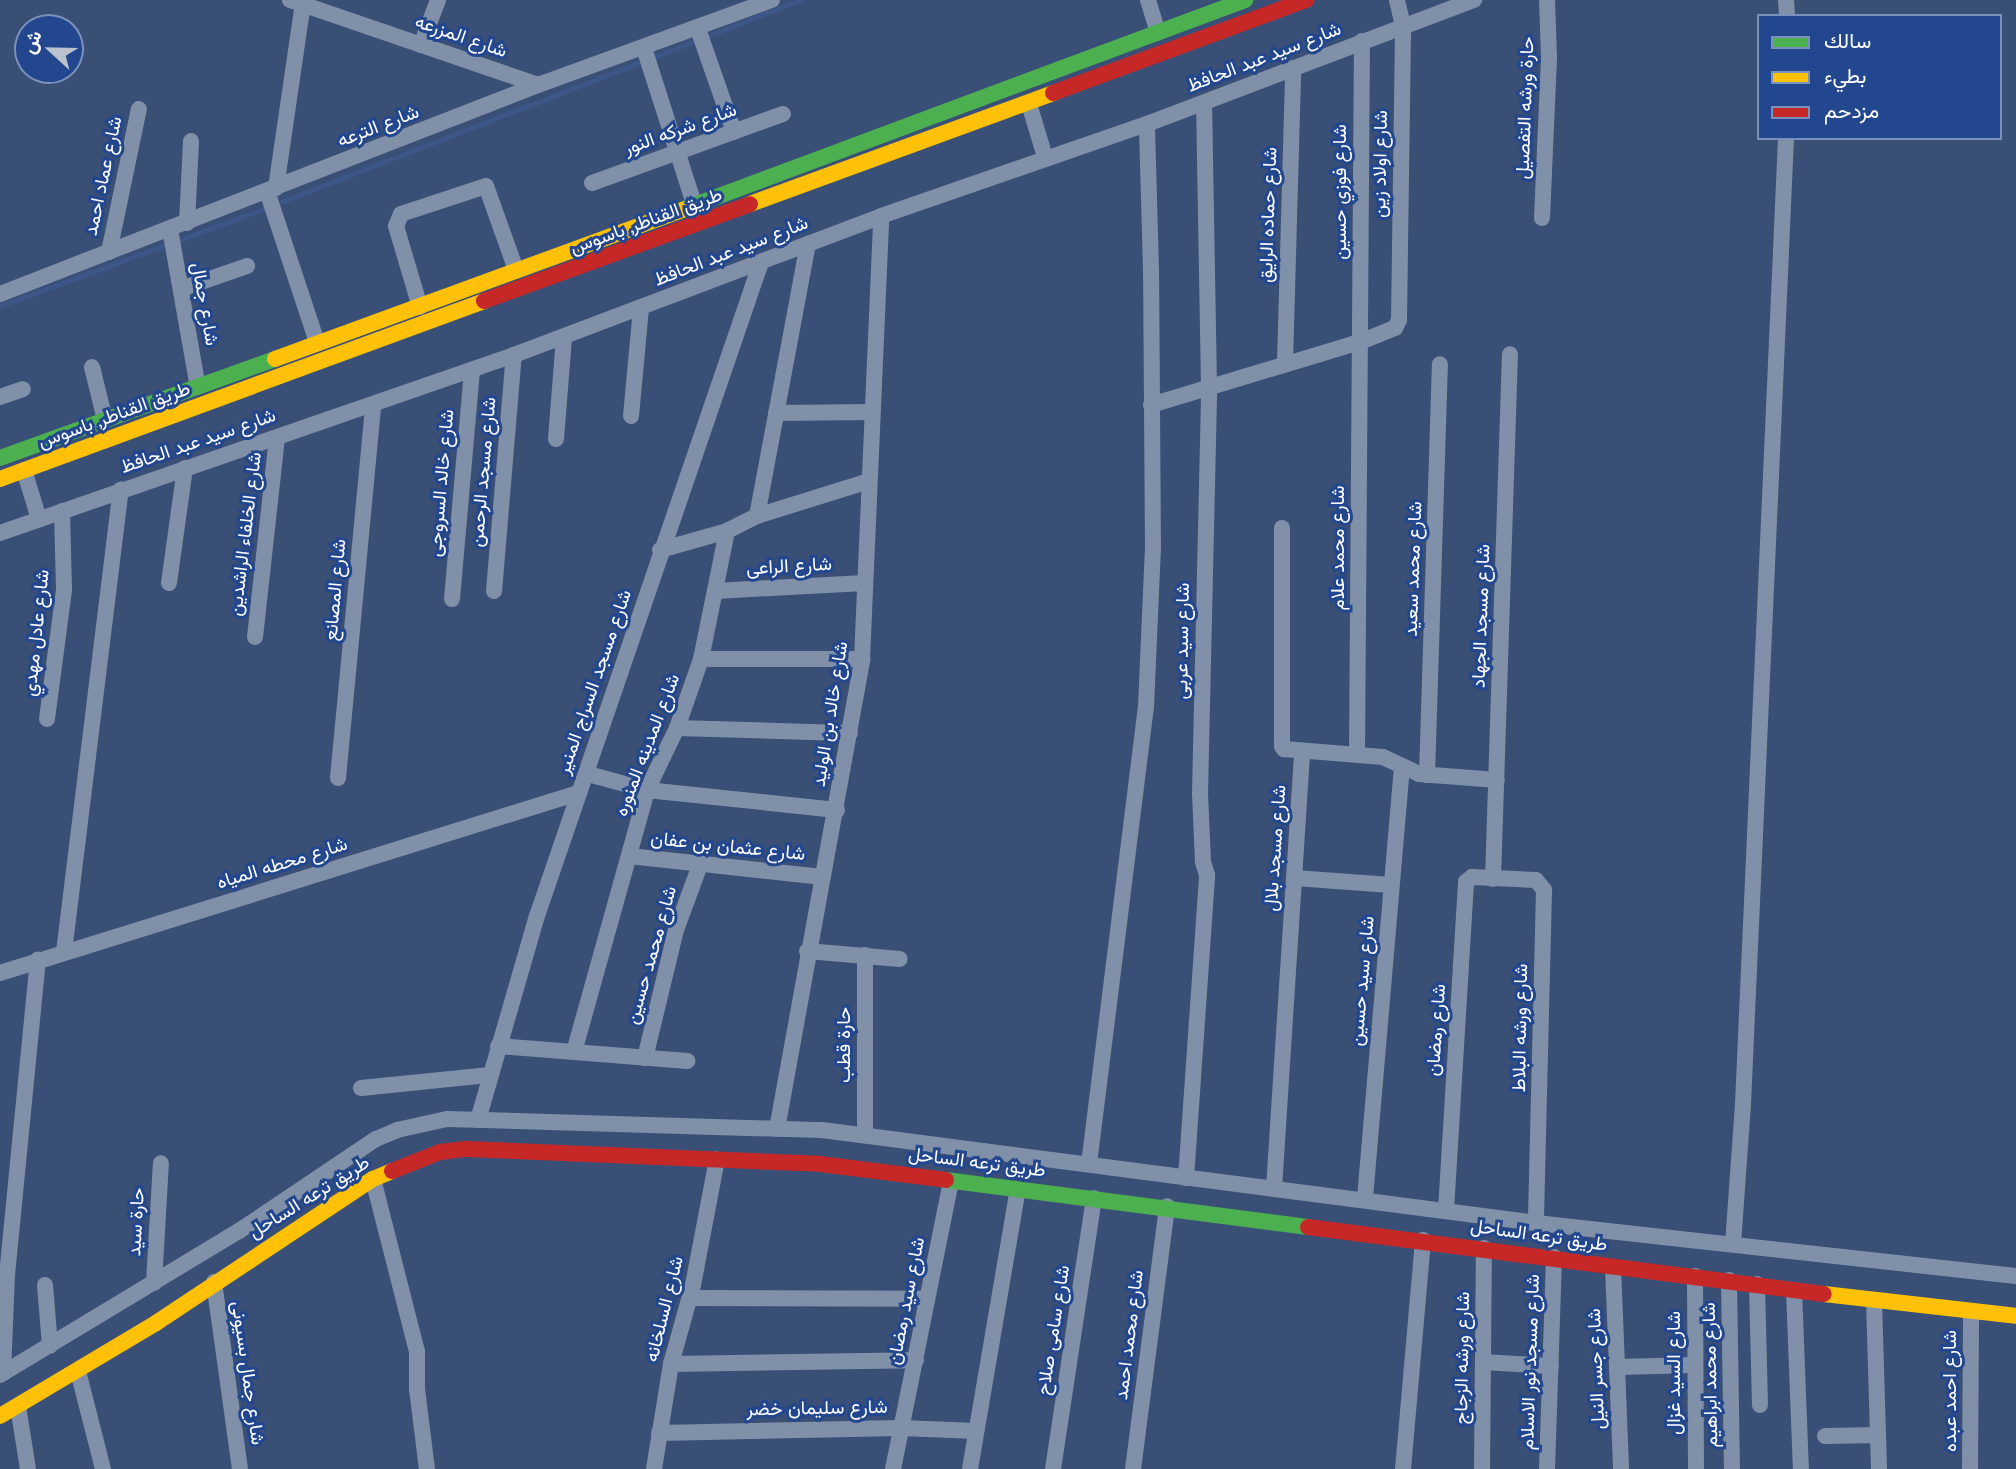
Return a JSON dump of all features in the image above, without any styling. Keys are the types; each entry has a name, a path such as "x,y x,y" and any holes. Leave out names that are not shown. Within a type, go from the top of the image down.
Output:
{"main road":[{"name":"طريق القناطر, باسوس","path":"0,458 420,307 1245,0"},
{"name":"طريق القناطر, باسوس","path":"0,479 1029,104 1306,0"},
{"name":"طريق ترعه الساحل","path":"0,1416 156,1323 373,1179 440,1152 466,1149 820,1164 951,1182 1167,1206 1554,1257 1613,1268 1730,1280 1971,1313 2016,1316"}],"street":[{"path":"421,45 438,0"},
{"name":"شارع الترعه","path":"0,294 538,85 772,0"},
{"path":"1148,0 1158,32"},
{"name":"شارع اولاد زين","path":"1360,342 1395,328 1399,320 1403,26 1398,0"},
{"name":"حارة ورشه التفصيل","path":"1542,218 1549,57 1547,0"},
{"name":"شارع سيد عبد الحافظ","path":"0,533 564,337 881,216 1204,103 1467,1"},
{"path":"296,2 272,189 317,342"},
{"name":"شارع المزرعه","path":"296,2 538,85"},
{"path":"698,29 734,132"},
{"name":"شارع فوزي حسين","path":"1360,342 1362,41"},
{"path":"644,48 694,204"},
{"name":"شارع حماده الرايق","path":"1285,363 1293,68"},
{"name":"شارع سيد عربى","path":"1186,1178 1207,874 1203,862 1200,794 1209,387 1204,103"},
{"path":"1029,104 1045,157"},
{"name":"شارع عماد احمد","path":"109,252 139,108"},
{"name":"شارع شركه النور","path":"592,183 783,114"},
{"path":"1089,1164 1146,708 1153,549 1147,124"},
{"path":"1733,1244 1744,1090 1786,140"},
{"path":"187,223 191,141"},
{"path":"420,307 396,226 396,219 401,214 486,186 516,270"},
{"name":"شارع خالد بن الوليد","path":"777,1129 807,951 836,810 862,659 881,216"},
{"name":"شارع جمال","path":"170,229 198,387"},
{"path":"757,516 808,244"},
{"name":"شارع مسجد السراج المنير","path":"478,1120 498,1046 578,793 587,774 660,550 761,262"},
{"path":"181,289 247,267"},
{"path":"631,416 641,308"},
{"path":"556,439 564,337"},
{"path":"1152,405 1360,342"},
{"name":"شارع محمد علام","path":"1357,755 1360,342"},
{"name":"شارع مسجد الجهاد","path":"1493,879 1510,354"},
{"name":"شارع مسجد الرحمن","path":"494,592 514,355"},
{"name":"شارع محمد سعيد","path":"1427,775 1440,364"},
{"path":"92,367 105,420"},
{"name":"شارع خالد السروجى","path":"452,599 472,370"},
{"path":"0,397 23,389"},
{"name":"شارع المصانع","path":"338,778 373,405"},
{"path":"776,413 872,412"},
{"name":"شارع الخلفاء الراشدين","path":"254,637 277,437"},
{"path":"169,583 185,468"},
{"path":"24,470 39,519"},
{"path":"660,550 727,531 757,516 869,481"},
{"path":"64,952 121,490"},
{"name":"شارع عادل مهدي","path":"47,719 64,589 62,511"},
{"path":"1282,528 1282,746 1289,751 1391,759 1402,768 1427,775 1497,780"},
{"name":"شارع المدينه المنوره","path":"574,1052 647,790 677,728 701,659 727,531"},
{"name":"شارع الراعى","path":"715,591 865,583"},
{"path":"701,659 862,659"},
{"path":"677,728 850,733"},
{"name":"شارع مسجد بلال","path":"1274,1188 1303,752"},
{"name":"شارع سيد حسين","path":"1365,1198 1402,768"},
{"path":"587,774 647,790 836,810"},
{"name":"شارع محطه المياه","path":"0,973 578,793"},
{"name":"شارع عثمان بن عفان","path":"629,856 823,877"},
{"name":"شارع محمد حسين","path":"645,1058 676,930 700,864"},
{"name":"شارع رمضان","path":"1446,1210 1466,882 1472,877 1493,879"},
{"path":"1295,878 1391,884"},
{"name":"شارع ورشه البلاط","path":"1493,879 1536,880 1544,890 1536,1223"},
{"path":"807,951 900,958"},
{"name":"حارة قطب","path":"864,1135 865,955"},
{"path":"1,1374 7,1275 38,960"},
{"path":"498,1046 687,1062"},
{"path":"361,1088 490,1075"},
{"name":"طريق ترعه الساحل","path":"1,1374 239,1231 376,1139 397,1130 435,1120 777,1129 864,1135 1186,1178 1365,1198 1536,1223 2016,1276"},
{"name":"شارع السلخانه","path":"654,1469 671,1364 690,1298 717,1159"},
{"name":"حارة سيد","path":"154,1283 161,1163"},
{"path":"373,1179 416,1351 416,1389 428,1469"},
{"name":"شارع سيد رمضان","path":"893,1469 951,1182"},
{"path":"970,1469 1018,1189"},
{"name":"شارع سامى صلاح","path":"1053,1469 1094,1198"},
{"name":"شارع محمد احمد","path":"1133,1469 1167,1206"},
{"path":"1403,1469 1423,1240"},
{"name":"شارع ورشه الزجاج","path":"1482,1469 1484,1248"},
{"name":"شارع مسجد نور الاسلام","path":"1547,1469 1554,1257"},
{"name":"شارع جسر النيل","path":"1613,1268 1620,1469"},
{"name":"شارع السيد غزال","path":"1695,1276 1696,1469"},
{"name":"شارع محمد ابراهيم","path":"1730,1280 1732,1469"},
{"name":"شارع جمال بسيونى","path":"214,1282 240,1469"},
{"path":"1757,1284 1760,1405"},
{"path":"45,1285 50,1346"},
{"path":"1794,1290 1801,1469"},
{"path":"690,1298 928,1299"},
{"path":"1874,1300 1879,1469"},
{"name":"شارع احمد عبده","path":"1970,1469 1971,1313"},
{"path":"671,1364 916,1360"},
{"path":"1483,1362 1551,1366"},
{"path":"1617,1367 1695,1365"},
{"path":"78,1371 103,1469"},
{"path":"18,1406 28,1469"},
{"name":"شارع سليمان خضر","path":"659,1433 901,1428 976,1431"},
{"path":"1825,1436 1878,1435"}],"waterway":[{"path":"0,306 250,214 800,0"}],"traffic: fast":[{"path":"684,209 1245,0"},
{"path":"0,458 275,359"},
{"path":"946,1180 1308,1227"}],"traffic: slow":[{"path":"750,204 1053,93"},
{"path":"275,359 684,209"},
{"path":"0,479 484,301"},
{"path":"0,1416 156,1323 373,1179 392,1171"},
{"path":"1824,1294 2016,1316"}],"traffic: jam":[{"path":"1053,93 1306,0"},
{"path":"484,301 750,204"},
{"path":"392,1171 440,1152 466,1149 820,1164 946,1180"},
{"path":"1308,1227 1824,1294"}]}
